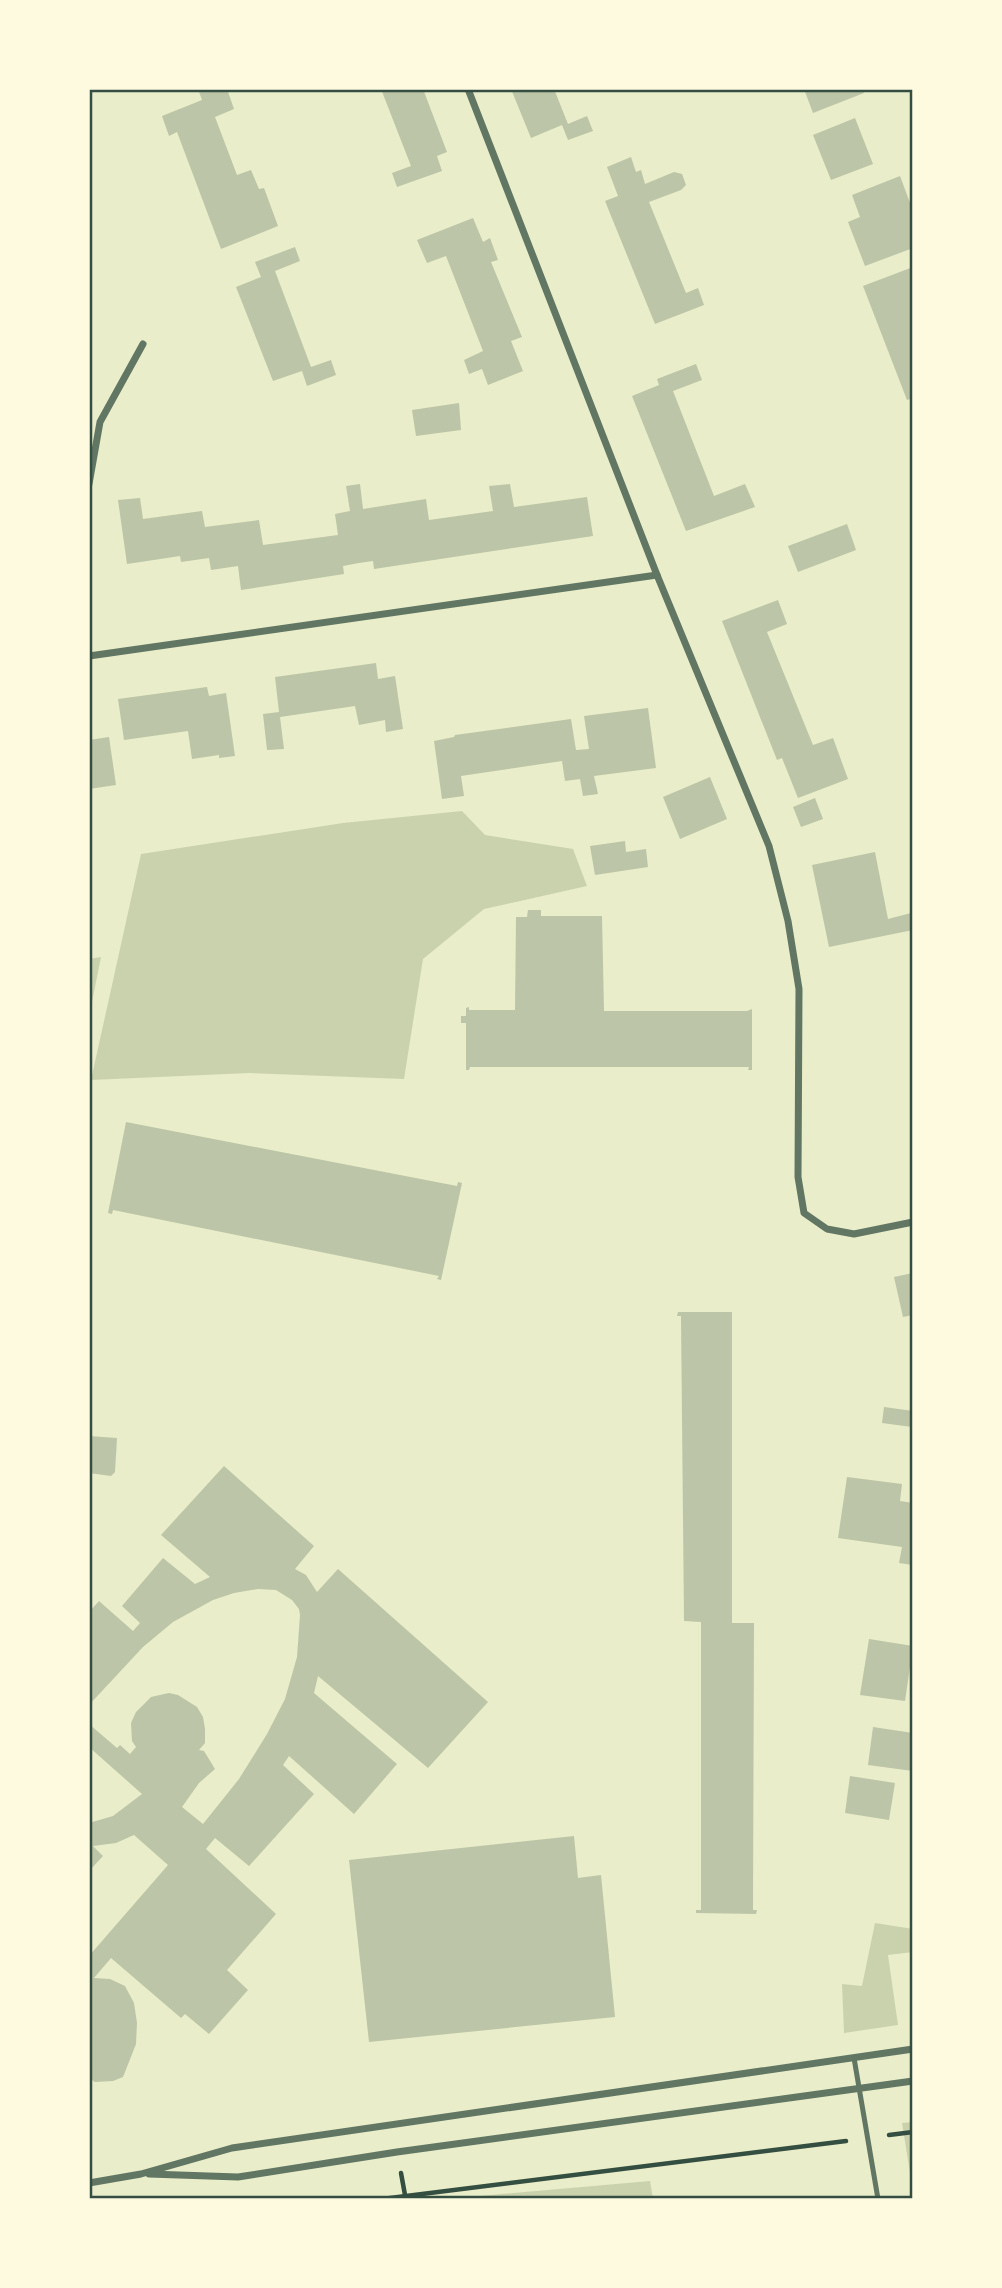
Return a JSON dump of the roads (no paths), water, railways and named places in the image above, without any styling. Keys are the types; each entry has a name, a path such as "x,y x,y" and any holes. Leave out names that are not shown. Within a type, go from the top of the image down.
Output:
{"street":[{"path":"468,89 657,576 769,846 788,920 799,989 798,1177 804,1213 827,1229 854,1234 913,1222"},
{"path":"89,484 100,422 143,344"},
{"path":"89,656 657,576"},
{"path":"89,2183 141,2174 232,2148 913,2049"},
{"path":"141,2174 238,2177 397,2151 913,2081"}],"lane":[{"path":"854,2058 878,2199"}]}
